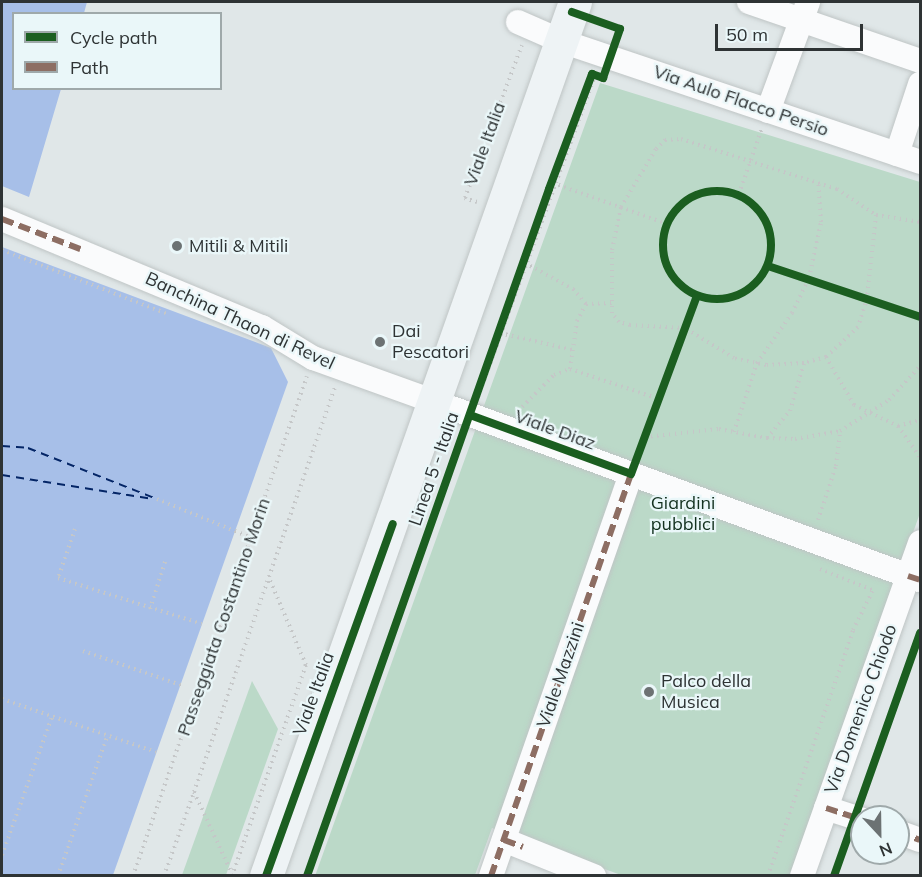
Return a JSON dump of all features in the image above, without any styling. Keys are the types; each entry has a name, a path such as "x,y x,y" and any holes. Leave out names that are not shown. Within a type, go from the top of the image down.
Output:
{"main road":[{"name":"Viale Italia","path":"266,876 393,524 417,508 457,410 478,332 470,302 575,2"}],"street":[{"path":"749,2 805,11 921,61"},
{"path":"768,111 805,11"},
{"name":"Via Aulo Flacco Persio","path":"523,25 561,41 921,162"},
{"path":"897,154 921,84"},
{"name":"Banchina Thaon di Revel","path":"2,219 80,249 262,327 313,358 457,410"},
{"name":"Viale Diaz","path":"457,410 914,578"},
{"name":"Viale Mazzini","path":"492,876 514,844 631,474"},
{"name":"Via Domenico Chiodo","path":"802,876 914,578 921,542"},
{"path":"826,808 850,816"},
{"path":"514,844 594,876"}],"path":[{"path":"457,410 500,333 594,75"},
{"path":"739,194 768,111"},
{"path":"876,215 867,298 858,327 826,357 804,363 757,363 734,358 685,328 619,322 612,313 612,250 621,207 665,140 681,139 752,159 837,189 876,215 921,222"},
{"path":"553,183 667,224"},
{"path":"734,432 757,363 792,313 808,278 821,222 818,183"},
{"path":"705,192 739,194 764,217 771,232 768,266 759,280 738,295 713,300 696,296 682,287 664,258 667,224 689,198 705,192"},
{"path":"2,250 168,314"},
{"path":"525,263 573,289 586,304"},
{"path":"768,266 921,316"},
{"path":"631,474 696,296"},
{"path":"586,304 612,303"},
{"path":"570,369 577,321 586,304"},
{"path":"500,333 573,350"},
{"path":"826,357 854,405 898,426 921,458"},
{"path":"767,438 790,411 804,363"},
{"path":"645,437 718,429 767,438 795,439 840,431 871,414 921,366"},
{"path":"164,876 342,368"},
{"path":"502,427 554,375 570,369 659,399"},
{"path":"898,426 921,420"},
{"path":"810,540 836,466 840,431"},
{"path":"157,499 252,538"},
{"path":"75,529 58,578 202,624"},
{"path":"150,609 166,560"},
{"path":"232,875 306,665 268,578"},
{"path":"768,876 853,630 872,590 882,586"},
{"path":"83,651 181,685"},
{"path":"2,699 156,752"},
{"path":"2,855 52,717"},
{"path":"58,876 107,737"},
{"path":"194,792 232,875"}],"green space":[{"name":"Giardini pubblici","path":"600,83 920,182 920,513 791,875 621,875 492,828 475,875 315,876"},
{"path":"252,681 278,729 226,875 182,875"}],"water":[{"path":"2,2 87,2 84,12 12,12 12,90 61,90 29,197 2,186"},
{"path":"2,247 271,348 288,382 113,875 2,875"}],"ferry route":[{"path":"2,446 28,448 157,499"},
{"path":"2,475 153,499"}],"marked path":[{"path":"2,219 80,249"},
{"path":"491,876 631,474"},
{"path":"908,576 920,580"},
{"path":"826,808 850,816"},
{"path":"910,836 920,840"},
{"path":"504,840 523,847"}],"cycle path":[{"name":"Linea 5 - Italia","path":"307,876 549,189 592,74 603,78 620,29 572,12"},
{"path":"717,191 738,195 755,207 767,224 771,245 767,266 755,283 738,295 717,299 696,295 679,283 667,266 663,245 667,224 679,207 696,195 717,191"},
{"path":"768,266 920,317"},
{"name":"Linea 5 - Italia","path":"470,415 631,474 697,296"},
{"name":"Linea 5 - Italia","path":"266,876 393,524"},
{"path":"834,876 920,633"}],"place":[{"name":"Mitili & Mitili","path":"177,246"},
{"name":"Dai Pescatori","path":"380,342"},
{"name":"Palco della Musica","path":"649,692"}]}
